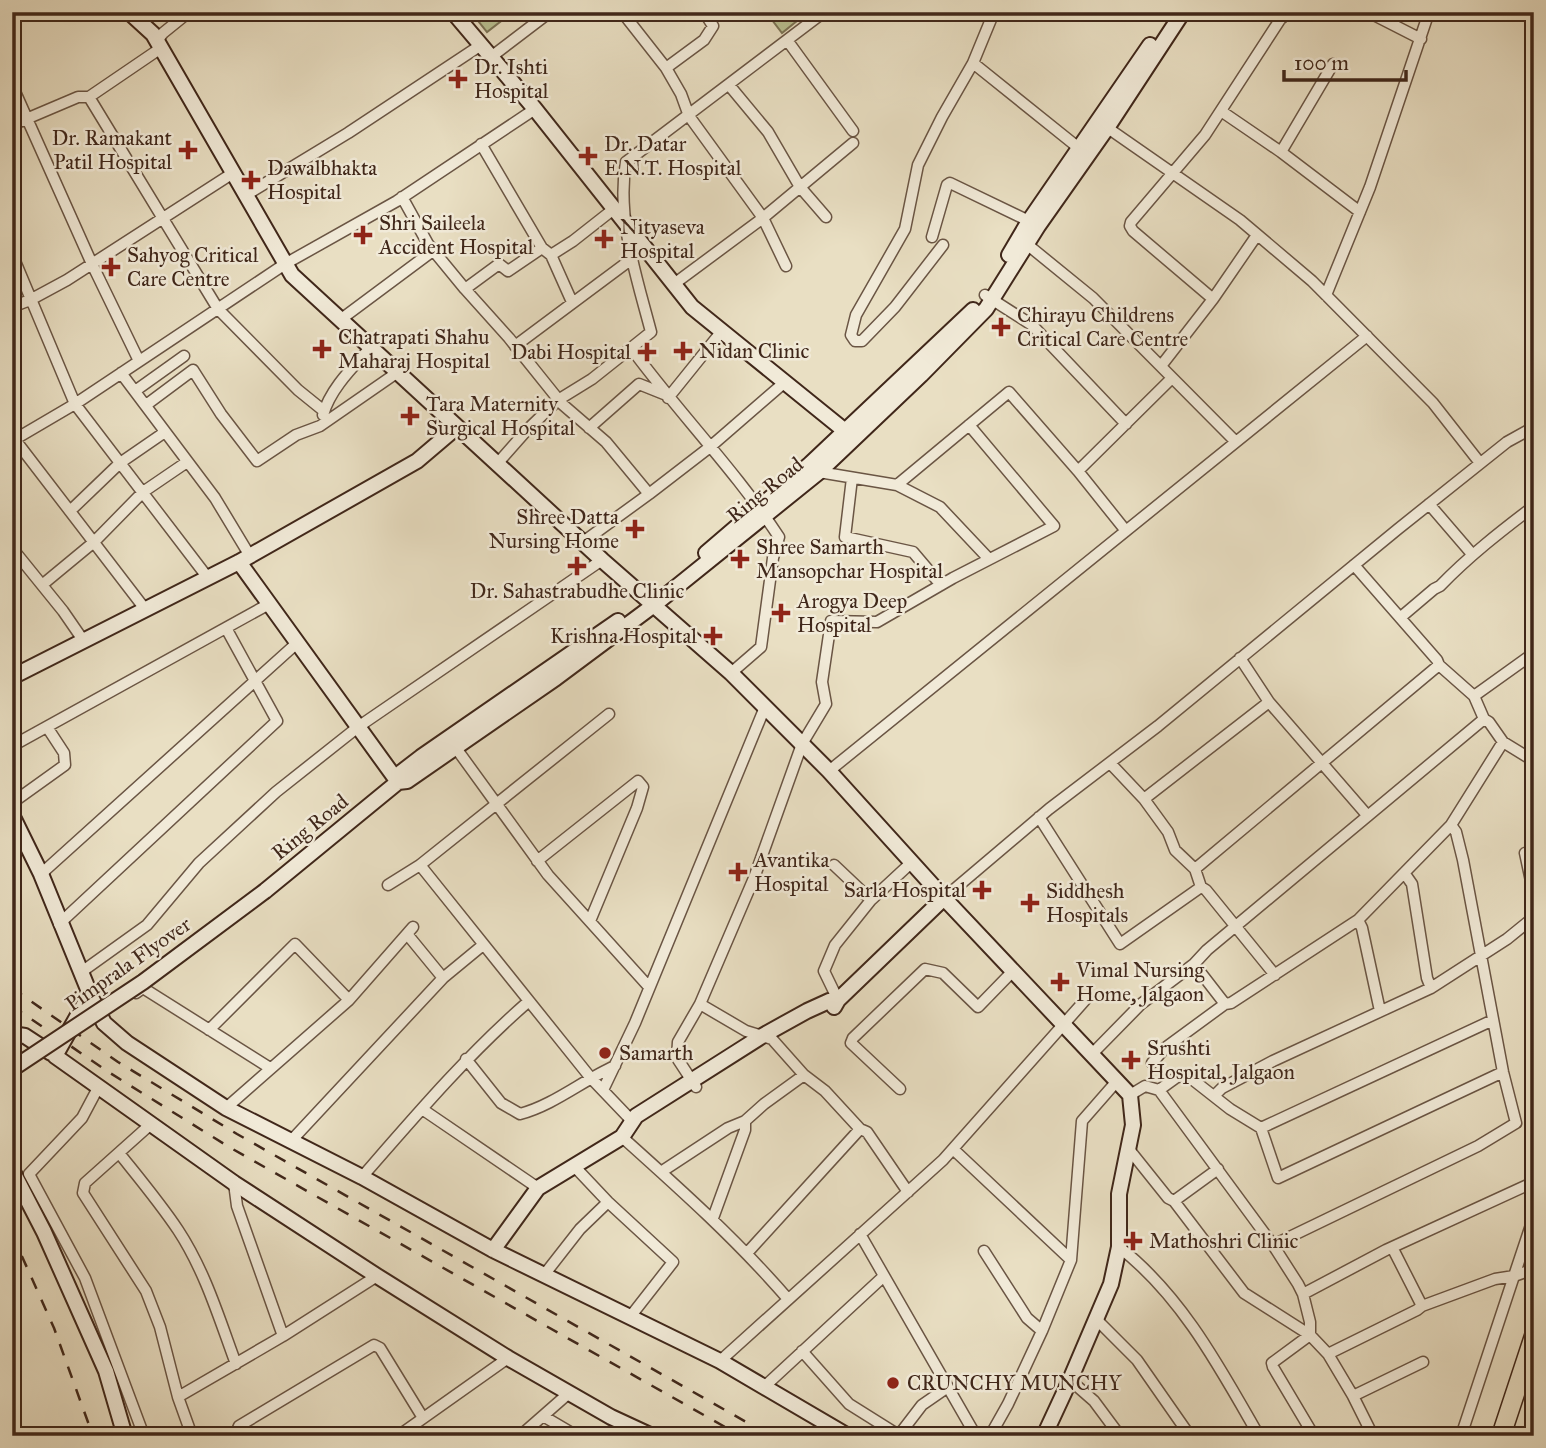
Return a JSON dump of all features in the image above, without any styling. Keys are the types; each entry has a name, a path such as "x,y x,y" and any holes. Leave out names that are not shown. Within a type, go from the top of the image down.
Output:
{"highway":[{"path":"1501,1436 1534,1336"},
{"path":"1511,1436 1534,1368"}],"main road":[{"path":"129,12 153,34 292,275 602,560 731,673 830,771 944,898 1130,1095 1133,1125 1119,1194 1119,1247 1111,1284 1044,1436"},
{"path":"453,12 535,109 692,307 849,434"},
{"path":"1023,242 1029,221 1080,149 1103,125 1172,12"},
{"name":"Ring Road","path":"265,891 398,782 407,781 452,743 556,678 762,512 815,468 849,434 921,375 986,309 989,297 1023,242 1183,12"},
{"path":"12,677 244,559 417,461 457,427"},
{"path":"244,559 269,604 398,782"},
{"path":"12,815 41,874 80,973 104,1023 127,1043 226,1108 362,1177 493,1250 720,1361 848,1436"},
{"name":"Pimprala Flyover","path":"12,1069 143,982 265,891"},
{"path":"493,1250 538,1188 622,1137 634,1122 640,1122 767,1037 833,1009 838,1000 944,898"},
{"path":"55,1056 90,994"},
{"path":"12,1034 24,1036 55,1056 234,1182 377,1276 569,1394 611,1418 652,1436"},
{"path":"12,1170 44,1232 106,1371 125,1436"}],"street":[{"path":"12,125 78,97 89,97 159,45 163,33 189,12"},
{"path":"246,195 550,12"},
{"path":"622,12 666,68 681,93 689,116 763,218 786,266"},
{"path":"666,68 704,40 713,26 704,12"},
{"path":"497,464 527,429 558,400 592,379 651,332 626,222 622,183 626,162 824,12"},
{"path":"943,245 895,307 862,341 855,341 851,335 856,315 905,229 918,165 973,62 994,12"},
{"path":"1213,299 1130,226 1206,135 1283,15 1269,12"},
{"path":"1368,12 1421,39"},
{"path":"1326,295 1360,212 1429,12"},
{"path":"788,40 853,131"},
{"path":"973,62 1080,149"},
{"path":"1281,152 1333,64"},
{"path":"12,85 92,264 139,361"},
{"path":"730,85 768,132 800,187 826,217"},
{"path":"89,97 218,309 298,390 324,411"},
{"path":"145,609 14,441 75,404 285,264 402,197 535,109"},
{"path":"1221,111 1281,152 1360,212"},
{"path":"1103,125 1240,220 1326,295 1433,402 1480,463"},
{"path":"674,284 763,218 853,143"},
{"path":"481,144 546,251 572,302"},
{"path":"12,307 30,300 92,264 233,173"},
{"path":"932,237 947,185 950,183 1029,221"},
{"path":"402,197 433,250 558,400 606,442 649,494"},
{"path":"466,289 499,264 508,271 546,251 573,241 615,208"},
{"path":"1161,366 1213,299 1257,235"},
{"path":"1023,242 1093,298 1236,442"},
{"path":"340,320 433,250"},
{"path":"12,254 75,404 208,578"},
{"path":"515,346 633,258"},
{"path":"989,297 1032,326 1126,424"},
{"path":"666,396 722,331"},
{"path":"830,771 1367,336"},
{"path":"320,426 324,411 345,377 371,347"},
{"path":"631,348 779,537 773,558 761,647 731,673"},
{"path":"135,391 184,356"},
{"path":"146,405 193,370 221,414 257,461 296,435 320,426 398,372"},
{"path":"121,373 230,520 244,559"},
{"path":"1077,471 1172,377"},
{"path":"583,542 710,447 785,382"},
{"path":"589,428 639,384 666,396"},
{"path":"897,485 1009,392 1126,531"},
{"path":"694,1084 677,1058 678,1042 700,1004 754,878 802,744 826,704 822,682 831,621 877,622 1054,526 970,425"},
{"path":"944,898 1039,817 1110,763 1480,463 1507,442 1534,427"},
{"path":"71,511 120,463 166,432"},
{"path":"42,585 94,542 143,492 187,462"},
{"path":"815,468 852,478 897,485 940,507 989,559"},
{"path":"852,478 845,537 913,551 941,585"},
{"path":"1429,505 1472,554"},
{"path":"1401,617 1440,586 1472,554 1486,546 1534,506"},
{"path":"12,548 83,640"},
{"path":"80,973 147,925 199,863 276,792 358,727 602,560"},
{"path":"1354,565 1401,617 1439,665 1474,696 1484,719 1503,742 1534,761"},
{"path":"12,746 269,604"},
{"path":"60,924 278,721 226,628"},
{"path":"41,874 297,643"},
{"path":"1474,696 1534,653"},
{"path":"1240,658 1269,702 1367,815"},
{"path":"1195,869 1439,665"},
{"path":"1144,799 1269,702"},
{"path":"603,1090 649,987 765,707"},
{"path":"388,885 420,865 609,714"},
{"path":"1092,1054 1141,1004 1194,964 1207,950 1484,719"},
{"path":"12,803 65,765 64,753 47,727"},
{"path":"1152,1063 1165,1048 1225,1004 1231,1003 1358,920 1451,825 1503,742"},
{"path":"452,743 537,860 649,987"},
{"path":"1110,763 1144,799 1168,832 1175,850 1195,869 1201,887 1237,926 1275,975"},
{"path":"537,860 638,781 643,787 637,808 590,921"},
{"path":"1039,817 1120,944 1201,887"},
{"path":"1273,1245 1478,1146 1516,1123 1503,1072 1463,860 1456,832 1451,825"},
{"path":"1525,853 1534,895"},
{"path":"838,1000 824,971 835,945 871,900 912,862"},
{"path":"420,865 590,1077 634,1122"},
{"path":"834,865 871,900"},
{"path":"1405,874 1412,884 1427,978 1432,988"},
{"path":"1215,1095 1222,1088 1273,1061 1432,988 1482,957 1534,917"},
{"path":"1358,920 1380,1011"},
{"path":"226,1108 349,1000 410,931 443,978"},
{"path":"209,1030 295,944 349,1000"},
{"path":"290,1142 443,978 483,945"},
{"path":"1194,964 1225,1004"},
{"path":"900,1089 851,1043 853,1038 925,969 943,973 978,1007 1013,971"},
{"path":"90,994 122,1002 144,988 270,1068"},
{"path":"720,1361 953,1149 1087,998"},
{"path":"362,1177 466,1059 529,1001"},
{"path":"700,1004 746,1031 767,1037 804,1076 825,1091 860,1129 867,1132 908,1192"},
{"path":"1261,1128 1493,1020"},
{"path":"466,1059 501,1103 520,1114 535,1110 590,1077 615,1066"},
{"path":"1159,1090 1177,1077 1188,1076 1230,1109 1261,1128 1278,1178 1503,1072"},
{"path":"661,1172 728,1128 745,1121 804,1076"},
{"path":"990,1436 1042,1331 1070,1260 1082,1121 1117,1081"},
{"path":"99,1086 82,1118 29,1174 85,1278 144,1436"},
{"path":"1130,1095 1145,1086 1159,1090 1273,1245 1303,1294 1310,1322 1310,1335"},
{"path":"422,1109 538,1188"},
{"path":"713,1218 745,1130 745,1121"},
{"path":"152,1124 85,1183 83,1194 146,1291 160,1327 178,1397 192,1436"},
{"path":"748,1252 860,1129"},
{"path":"622,1137 748,1252 788,1299"},
{"path":"1128,1148 1168,1198 1174,1201 1244,1293 1310,1335 1328,1354 1373,1436"},
{"path":"953,1149 1070,1260"},
{"path":"118,1153 184,1240 209,1289 236,1364"},
{"path":"574,1166 608,1202 673,1262 630,1317"},
{"path":"1174,1201 1218,1169"},
{"path":"234,1182 237,1206 284,1336"},
{"path":"1303,1294 1386,1250 1534,1182"},
{"path":"544,1275 580,1230 608,1202"},
{"path":"1461,1436 1534,1216"},
{"path":"860,1234 976,1436"},
{"path":"1119,1247 1136,1260 1189,1321 1209,1349 1259,1436"},
{"path":"1393,1249 1422,1306"},
{"path":"984,1251 1027,1318 1042,1331"},
{"path":"1328,1354 1422,1306 1495,1279 1534,1269"},
{"path":"178,1397 284,1336 377,1276"},
{"path":"764,1387 884,1276"},
{"path":"1096,1319 1137,1360 1190,1436"},
{"path":"1310,1335 1272,1363 1294,1406 1314,1436"},
{"path":"235,1436 239,1426 374,1345 380,1348 423,1418"},
{"path":"802,1351 849,1404 900,1435 922,1405 948,1387"},
{"path":"398,1436 508,1358"},
{"path":"1353,1396 1423,1362"},
{"path":"1070,1380 1094,1401 1121,1436"},
{"path":"520,1436 569,1394"},
{"path":"543,1416 577,1436"}],"green space":[{"path":"471,12 513,12 487,32"},
{"path":"766,12 808,12 782,33"}],"railway":[{"path":"12,988 118,1062 237,1134 771,1436"},
{"path":"12,1006 110,1073 229,1147 741,1436"},
{"path":"12,1234 54,1328 93,1436"}],"place":[{"name":"Dr. Ishti Hospital","path":"458,79"},
{"name":"Dr. Ramakant Patil Hospital","path":"188,150"},
{"name":"Dr. Datar E.N.T. Hospital","path":"588,156"},
{"name":"Dawalbhakta Hospital","path":"251,180"},
{"name":"Shri Saileela Accident Hospital","path":"363,235"},
{"name":"Nityaseva Hospital","path":"604,239"},
{"name":"Sahyog Critical Care Centre","path":"111,267"},
{"name":"Chirayu Childrens Critical Care Centre","path":"1001,327"},
{"name":"Chatrapati Shahu Maharaj Hospital","path":"322,349"},
{"name":"Nidan Clinic","path":"683,351"},
{"name":"Dabi Hospital","path":"647,352"},
{"name":"Tara Maternity Surgical Hospital","path":"410,416"},
{"name":"Shree Datta Nursing Home","path":"635,529"},
{"name":"Shree Samarth Mansopchar Hospital","path":"740,559"},
{"name":"Dr. Sahastrabudhe Clinic","path":"577,566"},
{"name":"Arogya Deep Hospital","path":"781,613"},
{"name":"Krishna Hospital","path":"713,636"},
{"name":"Avantika Hospital","path":"738,872"},
{"name":"Sarla Hospital","path":"982,890"},
{"name":"Siddhesh Hospitals","path":"1030,903"},
{"name":"Vimal Nursing Home, Jalgaon","path":"1060,982"},
{"name":"Samarth","path":"605,1053"},
{"name":"Srushti Hospital, Jalgaon","path":"1131,1060"},
{"name":"Mathoshri Clinic","path":"1133,1241"},
{"name":"CRUNCHY MUNCHY","path":"893,1383"}]}
